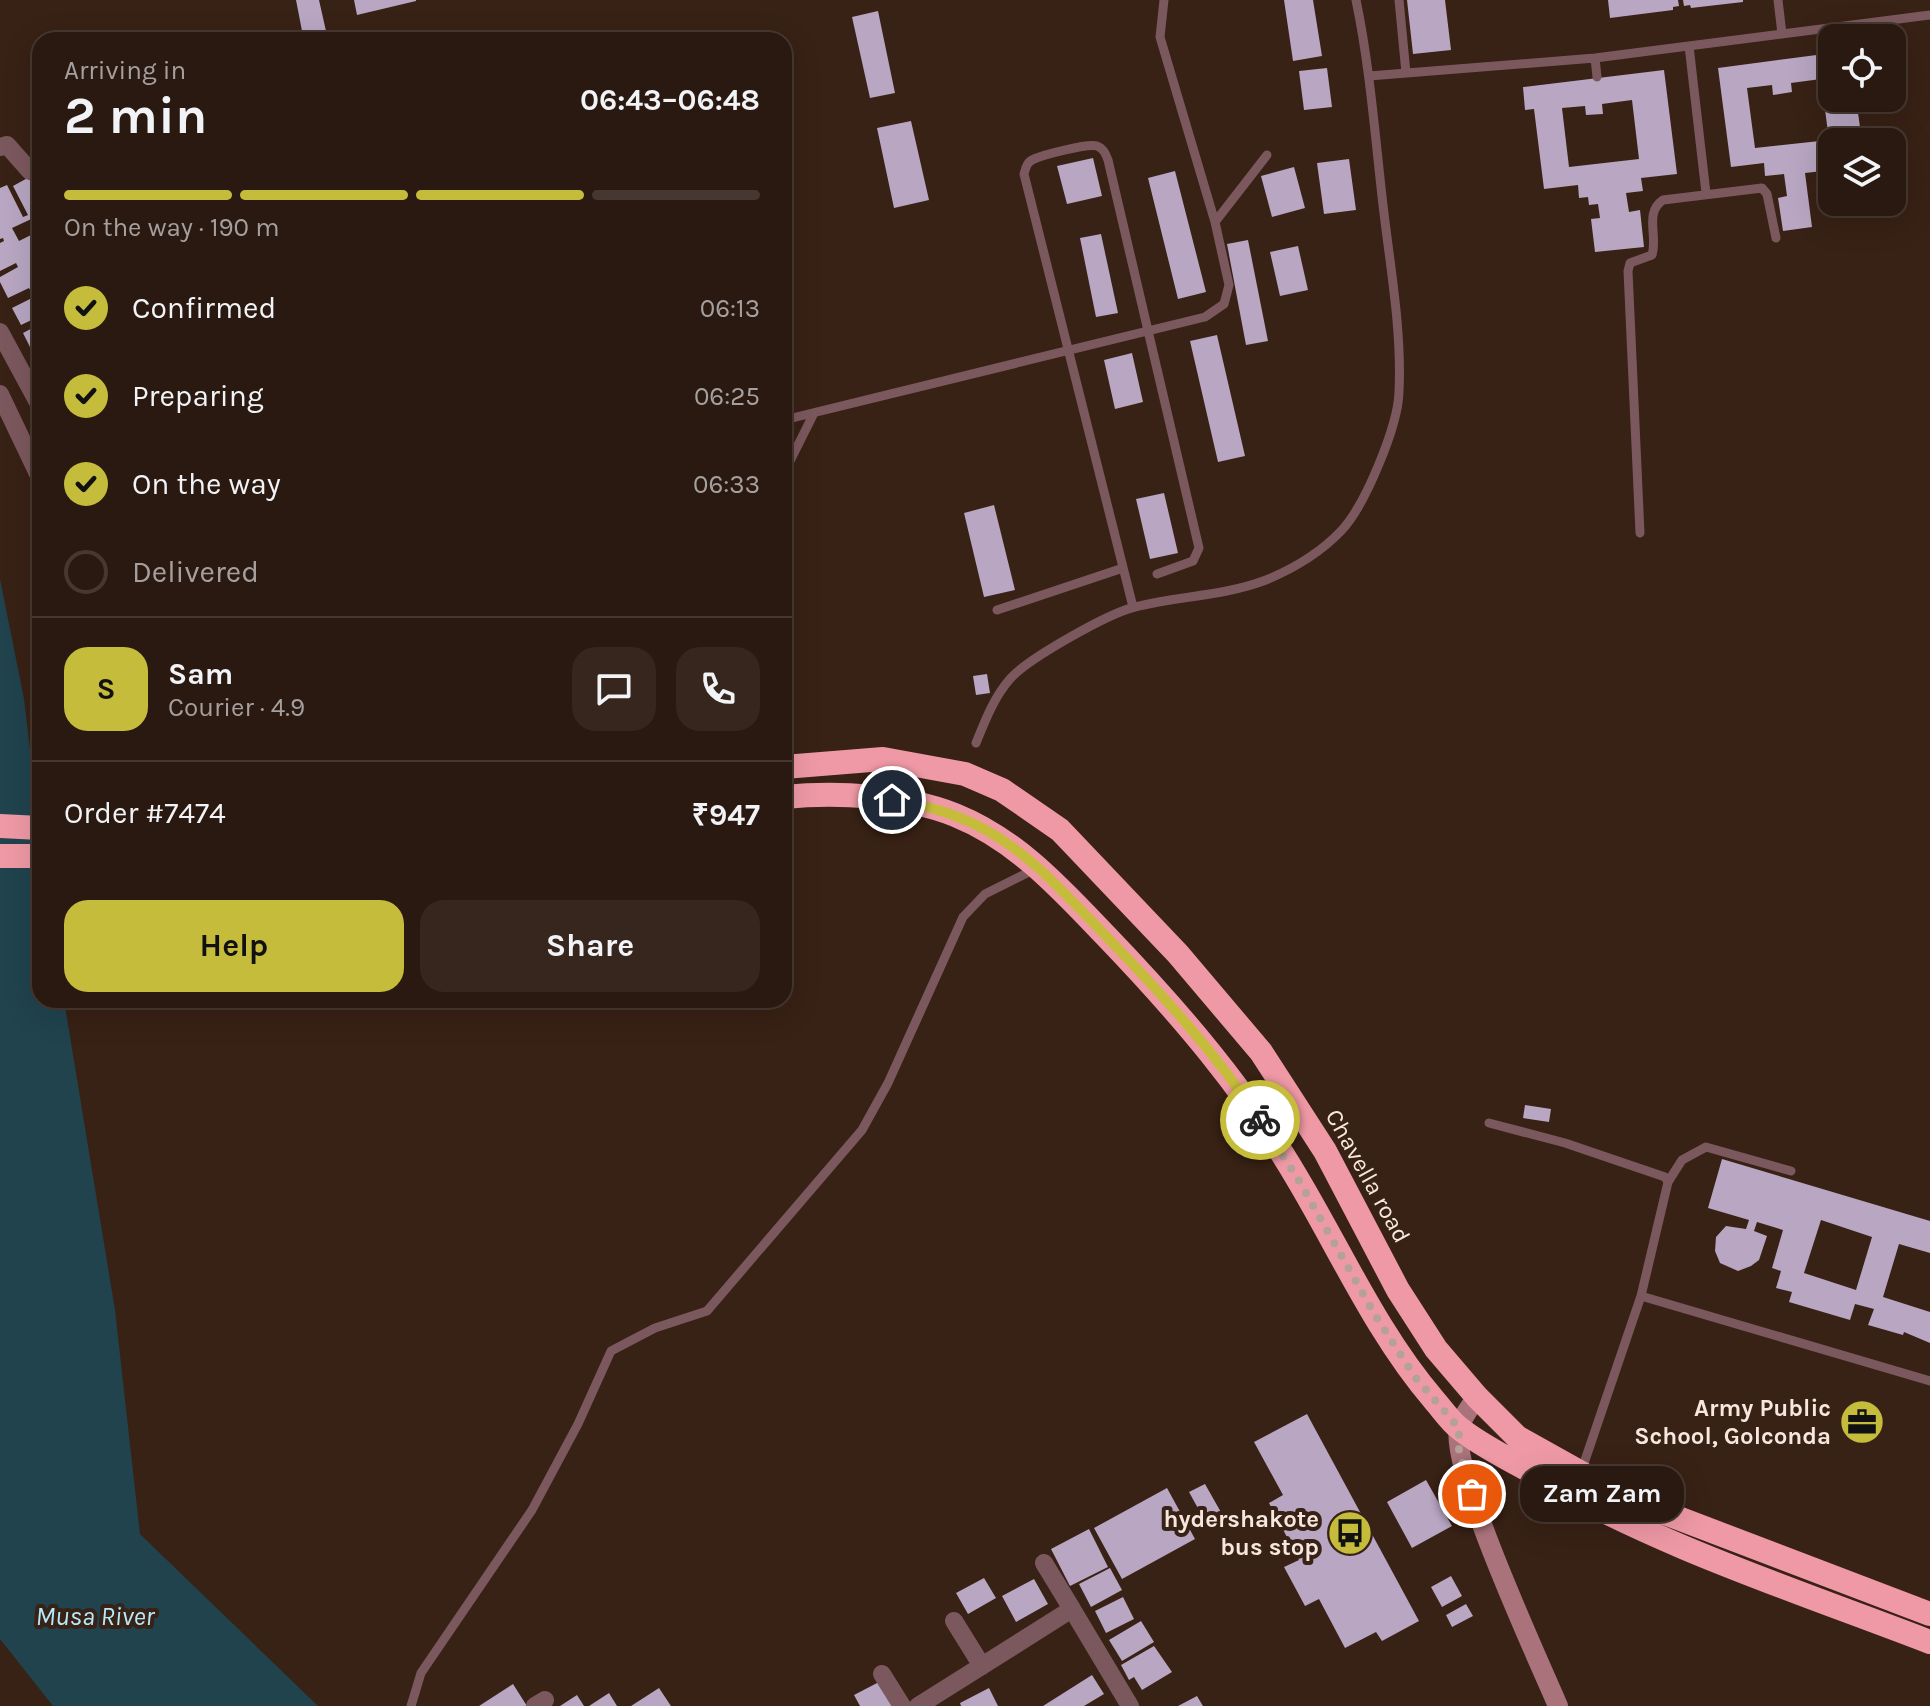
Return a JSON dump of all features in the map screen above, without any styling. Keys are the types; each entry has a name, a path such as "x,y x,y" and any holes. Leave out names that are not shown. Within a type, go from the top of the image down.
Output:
{"highway":[{"name":"Chavella road","path":"792,766 883,759 965,774 1002,790 1060,830 1178,954 1261,1052 1325,1151 1405,1302 1436,1349 1517,1437 1657,1510 1930,1614"},
{"path":"792,796 811,794 930,806 987,831 1040,867 1155,987 1236,1083 1298,1179 1375,1315 1415,1377 1459,1428 1573,1497 1652,1534 1930,1642"},
{"path":"0,826 32,828"},
{"path":"0,856 32,856"}],"street":[{"path":"0,147 7,145 32,170"},
{"path":"0,332 32,391"},
{"path":"0,394 32,461"},
{"path":"1477,1397 1459,1428 1459,1451 1472,1494 1558,1706"},
{"path":"1044,1563 1130,1706"},
{"path":"918,1706 1072,1609"},
{"path":"954,1621 982,1666"},
{"path":"882,1674 902,1706"}],"lane":[{"path":"792,418 1205,317 1224,304 1229,285 1215,222 1160,37 1164,0"},
{"path":"976,743 992,706 1011,678 1077,634 1133,607 1212,595 1265,580 1312,557 1344,528 1370,483 1387,444 1399,395 1398,336 1369,76 1356,0"},
{"path":"1399,0 1406,73"},
{"path":"1778,0 1782,34"},
{"path":"1369,76 1595,58 1930,15"},
{"path":"1689,46 1706,193"},
{"path":"1595,58 1597,77"},
{"path":"1133,607 1024,174 1027,164 1035,159 1089,145 1105,151 1199,548 1193,561 1157,574"},
{"path":"1215,222 1267,155"},
{"path":"1640,533 1628,271 1630,263 1652,255 1655,246 1652,213 1655,206 1663,200 1762,188 1767,194 1776,238"},
{"path":"792,457 814,413"},
{"path":"997,610 1123,568"},
{"path":"411,1706 421,1673 532,1510 578,1424 611,1351 655,1328 707,1311 862,1130 888,1083 963,917 985,894 1040,867"},
{"path":"1489,1123 1565,1143 1665,1177 1668,1182"},
{"path":"1581,1472 1641,1296 1668,1182 1682,1160 1706,1147 1791,1171"},
{"path":"1641,1296 1930,1381"}],"water":[{"name":"Musa River","path":"0,579 24,699 32,766 32,1008 65,1008 115,1310 140,1534 318,1706 53,1706 0,1639"}],"building":[{"path":"296,0 319,0 326,31 302,32"},
{"path":"354,0 416,0 416,1 357,15"},
{"path":"1284,0 1313,0 1322,56 1293,61"},
{"path":"1407,0 1445,0 1451,50 1413,54"},
{"path":"1608,0 1678,0 1679,6 1673,7 1673,10 1610,18"},
{"path":"1683,0 1743,2 1691,8 1690,5 1684,6"},
{"path":"878,11 895,93 870,98 852,17"},
{"path":"1818,55 1818,79 1791,83 1792,92 1773,95 1772,85 1747,88 1755,148 1818,141 1818,172 1805,173 1812,227 1783,231 1778,198 1787,196 1784,174 1765,176 1764,163 1731,167 1718,68"},
{"path":"1327,68 1332,107 1304,110 1299,71"},
{"path":"1664,70 1677,174 1641,178 1643,191 1626,193 1629,212 1640,210 1644,247 1595,252 1591,219 1600,218 1598,204 1589,205 1588,197 1579,198 1578,185 1544,189 1534,109 1525,110 1523,87","holes":["1632,100 1639,159 1569,167 1562,108 1585,106 1586,115 1603,114 1602,104"]},
{"path":"1825,112 1858,112 1860,128 1827,128"},
{"path":"911,121 929,200 894,208 877,128"},
{"path":"1093,158 1102,196 1067,204 1057,166"},
{"path":"1349,159 1356,210 1324,214 1317,163"},
{"path":"1294,167 1305,208 1272,217 1261,176"},
{"path":"1175,171 1206,292 1178,299 1148,178"},
{"path":"32,176 32,219 12,228 19,241 32,234 32,293 29,288 8,298 0,277 18,267 16,263 0,271 0,243 4,241 0,239 0,188 7,185 23,217 28,215 13,186"},
{"path":"1101,234 1118,313 1096,317 1080,238"},
{"path":"1248,240 1268,341 1246,345 1227,244"},
{"path":"1298,246 1308,290 1280,296 1270,252"},
{"path":"32,298 32,320 21,325 12,308"},
{"path":"32,328 32,351 23,333"},
{"path":"1217,335 1245,456 1218,462 1190,341"},
{"path":"1132,353 1143,402 1115,409 1104,360"},
{"path":"1164,493 1178,553 1150,559 1136,499"},
{"path":"994,505 1015,590 984,597 964,513"},
{"path":"987,674 990,693 976,695 973,676"},
{"path":"1525,1105 1551,1109 1549,1122 1523,1118"},
{"path":"1722,1159 1930,1221 1930,1253 1899,1244 1883,1297 1930,1312 1930,1343 1904,1332 1903,1335 1868,1325 1874,1309 1855,1304 1850,1320 1789,1302 1792,1292 1776,1288 1781,1271 1772,1268 1783,1230 1757,1222 1754,1231 1767,1236 1759,1260 1738,1271 1720,1263 1715,1251 1716,1237 1726,1226 1746,1229 1749,1220 1708,1208","holes":["1821,1220 1872,1237 1856,1290 1804,1273"]},
{"path":"1307,1414 1419,1621 1382,1641 1376,1632 1345,1648 1319,1599 1305,1606 1284,1567 1299,1560 1269,1503 1283,1495 1254,1442"},
{"path":"1481,1470 1505,1499 1488,1514 1470,1473"},
{"path":"1426,1480 1452,1526 1412,1548 1387,1502"},
{"path":"1205,1484 1222,1514 1206,1523 1189,1492"},
{"path":"1167,1488 1195,1539 1122,1579 1094,1528"},
{"path":"1089,1529 1108,1567 1070,1586 1051,1549"},
{"path":"1110,1568 1122,1590 1091,1607 1079,1584"},
{"path":"1451,1576 1462,1596 1442,1607 1431,1587"},
{"path":"984,1578 996,1598 968,1614 956,1593"},
{"path":"1034,1579 1048,1604 1016,1622 1002,1596"},
{"path":"1123,1597 1134,1619 1106,1633 1095,1611"},
{"path":"1466,1604 1473,1616 1452,1627 1446,1615"},
{"path":"1141,1621 1154,1642 1122,1661 1109,1640"},
{"path":"1154,1646 1172,1672 1142,1690 1134,1677 1129,1680 1121,1665"},
{"path":"1092,1675 1104,1694 1084,1706 1043,1706"},
{"path":"879,1682 892,1706 860,1706 854,1695"},
{"path":"513,1684 527,1706 479,1706"},
{"path":"659,1688 671,1706 631,1706"},
{"path":"989,1688 998,1706 961,1706 960,1703"},
{"path":"609,1693 617,1706 589,1706"},
{"path":"577,1695 584,1706 560,1706"},
{"path":"1197,1696 1203,1706 1178,1706"}],"way so far":[{"path":"1260,1120 1415,1377 1459,1428 1459,1451 1472,1494"}],"place":[{"name":"Army Public School, Golconda","path":"1862,1422"},
{"name":"Zam Zam","path":"1472,1494"},
{"name":"hydershakote bus stop","path":"1350,1533"}],"route":[{"path":"892,800 930,806 957,816 987,831 1040,867 1155,987 1236,1083 1260,1120"}]}
